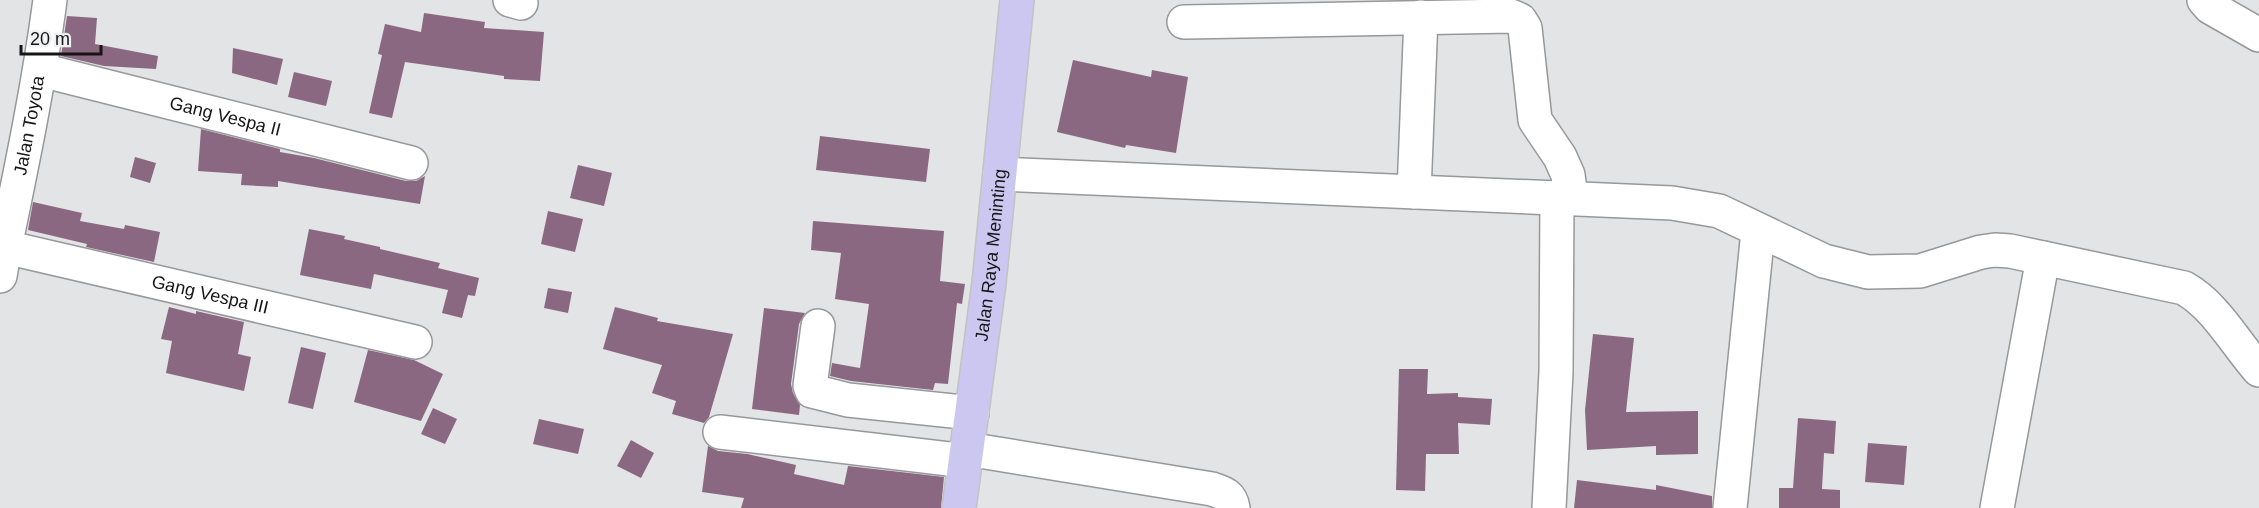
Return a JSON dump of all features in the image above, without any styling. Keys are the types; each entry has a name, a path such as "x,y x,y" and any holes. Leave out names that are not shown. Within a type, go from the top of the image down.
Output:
{"highway":[{"name":"Jalan Raya Meninting","path":"959,508 989,283 1017,0"}],"street":[{"name":"Jalan Toyota","path":"2,256 41,70 50,0"},
{"path":"2204,0 2211,7 2259,35"},
{"path":"1184,22 1511,16 1520,21 1525,28 1535,120 1560,157 1568,175 1564,197 1550,508"},
{"path":"1414,192 1421,17"},
{"name":"Gang Vespa II","path":"41,70 411,164"},
{"path":"1000,174 1564,197 1681,204 1719,212 1824,261 1868,272 1920,271 1981,252 1995,250 2184,288 2211,310 2259,370"},
{"path":"1730,508 1758,231"},
{"name":"Gang Vespa III","path":"2,256 415,342"},
{"path":"1997,508 2043,258"},
{"path":"818,326 810,386 812,392 848,400 972,413"},
{"path":"720,432 966,455 1212,489 1231,498 1233,508"}],"building":[{"path":"424,13 485,22 484,28 544,32 540,81 504,79 504,76 405,62 392,118 369,113 382,55 378,54 385,24 421,32"},
{"path":"67,16 97,18 95,44 158,56 156,69 104,66 61,56"},
{"path":"233,48 283,59 277,85 232,73"},
{"path":"1073,60 1151,77 1152,70 1188,77 1176,153 1126,145 1125,148 1057,132"},
{"path":"294,72 332,81 326,106 288,97"},
{"path":"201,129 280,149 280,152 406,181 416,181 425,176 420,204 278,181 278,187 241,185 242,174 198,171"},
{"path":"820,136 930,149 926,182 816,170"},
{"path":"135,157 156,163 150,183 130,177"},
{"path":"578,165 612,173 604,206 570,198"},
{"path":"33,202 82,213 80,221 124,229 125,225 160,232 154,262 86,247 87,244 28,230"},
{"path":"548,211 583,219 575,252 541,244"},
{"path":"813,221 944,231 940,281 965,284 962,304 957,303 948,384 935,383 933,390 851,381 830,376 832,363 860,368 869,304 835,299 841,253 811,250"},
{"path":"309,229 345,236 344,239 440,263 438,268 479,278 475,296 468,295 462,318 442,313 448,290 374,274 371,289 300,275"},
{"path":"548,288 572,292 568,313 544,308"},
{"path":"169,307 244,322 238,354 251,357 244,391 166,373 172,341 161,339"},
{"path":"615,307 658,318 657,321 733,334 709,417 704,423 672,414 676,401 652,393 662,365 603,349"},
{"path":"764,308 805,313 799,324 791,384 800,405 799,415 752,409"},
{"path":"1593,334 1634,338 1626,412 1698,411 1698,454 1656,455 1656,446 1587,450 1585,410"},
{"path":"301,347 326,353 313,409 288,403"},
{"path":"368,350 414,360 443,374 421,421 354,402"},
{"path":"1399,369 1428,369 1427,394 1458,393 1458,397 1492,399 1490,425 1458,423 1459,454 1426,454 1425,491 1396,490"},
{"path":"433,408 457,419 445,444 421,434"},
{"path":"1798,418 1836,421 1834,454 1824,453 1822,489 1840,490 1840,508 1779,508 1779,488 1793,488"},
{"path":"539,419 584,429 578,454 533,444"},
{"path":"631,440 654,453 641,478 617,466"},
{"path":"1868,443 1907,446 1904,485 1865,482"},
{"path":"708,446 718,451 747,454 796,465 794,474 844,485 848,466 944,477 941,508 741,508 744,498 702,492"},
{"path":"1577,480 1656,490 1656,485 1712,496 1712,508 1574,508"}]}
